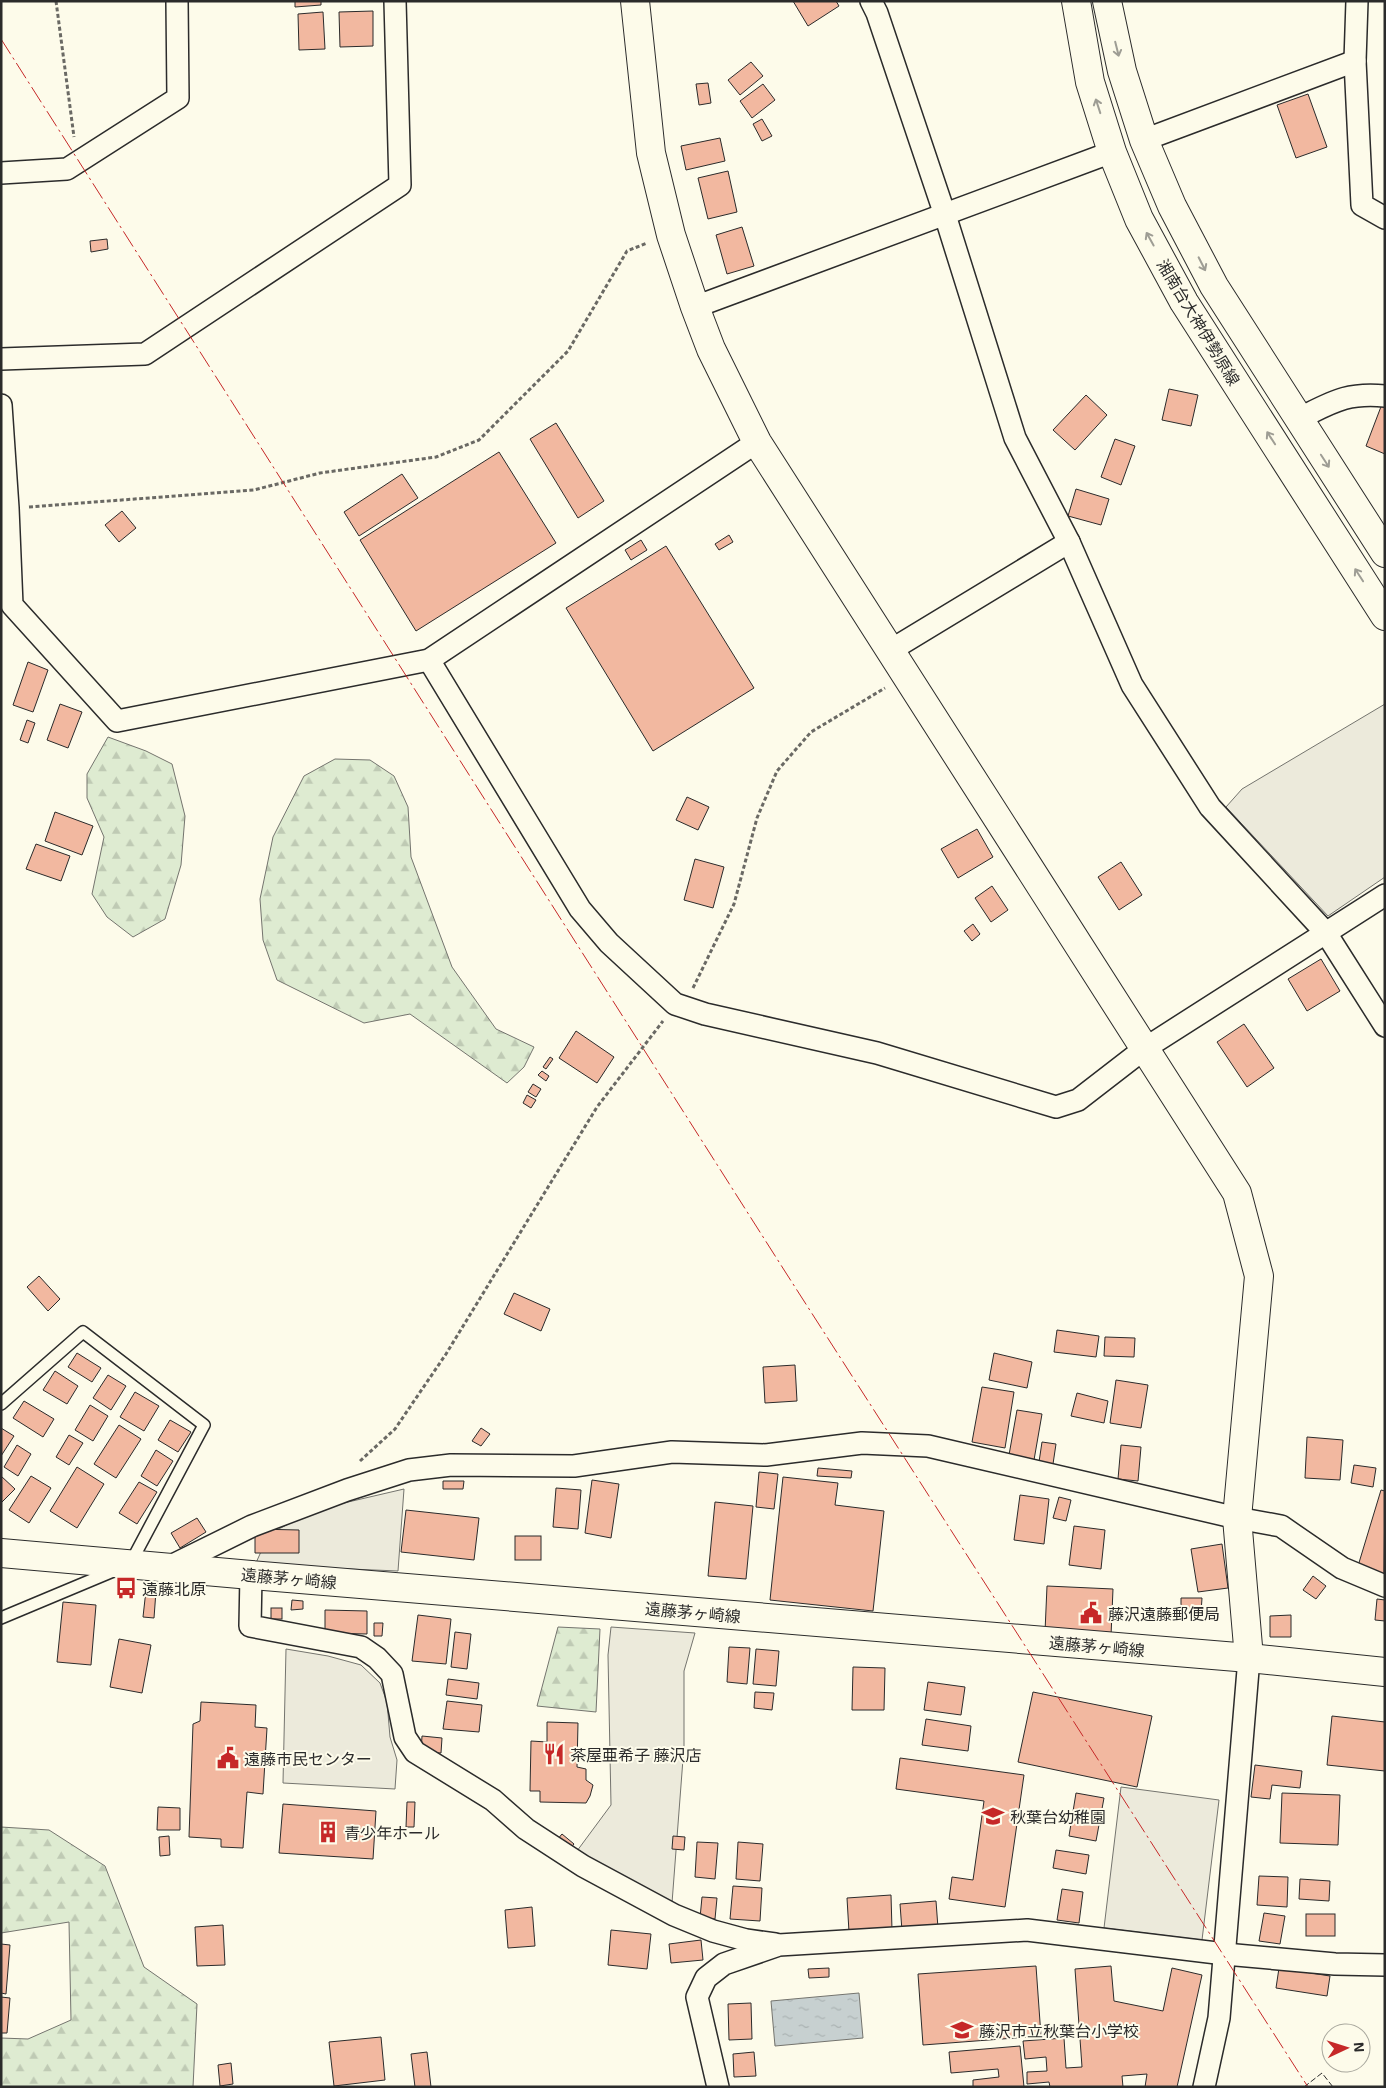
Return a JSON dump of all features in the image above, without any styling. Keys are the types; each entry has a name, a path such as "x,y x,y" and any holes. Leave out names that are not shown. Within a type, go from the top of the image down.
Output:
{"street":[{"path":"1,173 67,169 178,98 176,1"},
{"path":"1,359 145,354 400,184 395,1"},
{"path":"635,1 651,153 671,234 711,350 757,442 1237,1193 1259,1276 1237,1518 1249,1658 1219,2018 1204,2087"},
{"path":"871,1 877,13 945,215 1015,438 1069,542 1132,686 1210,808 1326,934 1385,1026"},
{"name":"湘南台大神伊勢原線","path":"1076,1 1090,82 1112,152 1139,220 1184,302 1385,616"},
{"name":"湘南台大神伊勢原線","path":"1107,1 1122,71 1144,140 1172,206 1214,286 1385,553"},
{"path":"1357,1 1355,62 1362,204 1385,218"},
{"path":"1144,140 1355,62"},
{"path":"695,307 1112,152"},
{"path":"1298,419 1340,398 1364,394 1385,396"},
{"path":"1,405 8,508 6,606 117,721 429,660 757,442"},
{"path":"891,650 1069,542"},
{"path":"429,660 580,909 609,943 679,1005 705,1014 877,1053 1056,1107 1078,1100 1144,1050 1385,895"},
{"path":"167,1568 252,1526 347,1490 409,1470 451,1465 574,1466 672,1452 766,1455 862,1444 928,1446 1237,1518 1281,1526 1342,1568 1385,1586"},
{"name":"遠藤茅ヶ崎線","path":"1,1553 1249,1658 1385,1672"},
{"path":"251,1575 250,1626 361,1646 378,1658 392,1674 405,1737 415,1752 493,1800 526,1830 583,1866 666,1910 713,1931 746,1940 779,1945 1027,1930 1225,1954 1335,1964 1385,1965"},
{"path":"718,2087 697,1997 706,1978 724,1964 779,1945"}],"lane":[{"path":"1,1404 83,1332 204,1425 130,1564 1,1618"}],"path":[{"path":"56,1 76,145 82,160"},
{"path":"8,508 254,490 320,472 436,457 479,440 568,351 627,251 671,234"},
{"path":"347,1490 361,1460 395,1429 446,1354 597,1107 679,1005 734,904 757,818 777,771 810,732 907,675"}],"green space":[{"path":"108,737 146,751 172,764 185,816 181,865 165,919 133,937 107,917 92,894 104,837 87,798 87,774"},
{"path":"335,759 370,760 394,776 408,807 411,857 452,967 496,1029 534,1047 524,1067 507,1083 410,1014 364,1023 277,980 263,940 260,899 273,837 304,776"},
{"path":"558,1627 600,1629 596,1712 537,1706"},
{"path":"1,1827 49,1830 105,1866 144,1967 197,2004 193,2087 1,2087 1,2038 28,2039 71,2020 69,1922 1,1933"}],"shaded area":[{"path":"1385,704 1385,877 1328,916 1226,807 1242,789"},
{"path":"404,1489 398,1571 255,1565 269,1534 318,1509"},
{"path":"611,1627 695,1633 684,1671 684,1746 672,1903 574,1855 611,1805 608,1655"},
{"path":"286,1649 328,1656 361,1665 380,1683 387,1702 390,1737 397,1760 395,1789 283,1783"},
{"path":"1121,1787 1219,1800 1202,1940 1104,1928"}],"water":[{"path":"859,1993 863,2038 775,2046 771,2001"}],"building":[{"path":"295,1 321,1 321,5 295,7"},
{"path":"793,1 836,1 839,6 808,26"},
{"path":"373,11 373,46 340,47 339,12"},
{"path":"323,12 325,49 299,50 298,14"},
{"path":"751,62 763,76 740,95 728,80"},
{"path":"708,83 711,103 699,105 696,84"},
{"path":"763,84 775,100 752,118 740,101"},
{"path":"1308,94 1327,147 1296,158 1277,105"},
{"path":"762,119 772,136 762,141 753,124"},
{"path":"720,138 725,161 686,170 681,146"},
{"path":"728,171 737,212 708,219 698,178"},
{"path":"742,227 754,266 727,274 716,235"},
{"path":"107,239 108,249 91,252 90,241"},
{"path":"1169,389 1198,395 1191,426 1162,420"},
{"path":"1086,395 1107,415 1075,450 1053,430"},
{"path":"1382,404 1385,405 1385,454 1366,446"},
{"path":"556,423 604,501 578,518 530,439"},
{"path":"1115,439 1135,446 1121,485 1101,477"},
{"path":"499,452 556,543 416,631 360,540"},
{"path":"402,474 418,498 359,536 344,512"},
{"path":"1076,489 1109,499 1101,525 1068,516"},
{"path":"122,511 136,528 119,542 105,525"},
{"path":"729,535 733,542 719,550 715,544"},
{"path":"641,540 647,550 631,560 625,550"},
{"path":"666,546 754,688 653,751 566,608"},
{"path":"28,662 48,670 33,712 13,705"},
{"path":"60,704 82,712 68,748 47,740"},
{"path":"27,720 35,723 28,743 20,740"},
{"path":"687,797 709,807 698,830 676,820"},
{"path":"55,812 93,826 82,855 45,841"},
{"path":"977,829 993,857 958,878 941,849"},
{"path":"36,844 70,856 61,881 26,869"},
{"path":"695,859 724,867 713,908 684,900"},
{"path":"1121,862 1142,895 1119,910 1098,877"},
{"path":"992,886 1008,910 991,922 975,898"},
{"path":"973,924 980,934 972,941 964,931"},
{"path":"1321,959 1340,991 1307,1011 1288,979"},
{"path":"1244,1024 1274,1068 1247,1087 1217,1042"},
{"path":"576,1031 614,1057 597,1083 559,1058"},
{"path":"550,1057 553,1059 546,1069 543,1067"},
{"path":"542,1071 549,1076 546,1081 538,1075"},
{"path":"533,1084 541,1089 536,1097 528,1092"},
{"path":"527,1095 536,1100 531,1108 523,1103"},
{"path":"39,1276 60,1299 48,1311 27,1287"},
{"path":"514,1293 550,1309 541,1331 504,1314"},
{"path":"1057,1330 1099,1336 1096,1357 1054,1352"},
{"path":"1105,1337 1135,1338 1134,1357 1104,1356"},
{"path":"77,1353 101,1368 92,1382 68,1367"},
{"path":"994,1353 1032,1362 1027,1388 989,1380"},
{"path":"795,1365 797,1401 765,1403 763,1367"},
{"path":"55,1371 78,1386 67,1404 43,1390"},
{"path":"108,1375 126,1386 111,1410 93,1398"},
{"path":"1116,1380 1148,1385 1141,1428 1110,1423"},
{"path":"982,1387 1014,1392 1005,1448 972,1442"},
{"path":"135,1392 159,1406 144,1431 120,1417"},
{"path":"1077,1393 1108,1401 1104,1423 1071,1416"},
{"path":"24,1401 54,1419 43,1437 13,1418"},
{"path":"90,1405 108,1416 93,1441 75,1430"},
{"path":"1017,1410 1042,1414 1034,1460 1009,1455"},
{"path":"170,1420 191,1432 178,1452 158,1440"},
{"path":"119,1425 141,1439 116,1478 94,1464"},
{"path":"1,1428 14,1436 1,1456"},
{"path":"481,1428 490,1434 481,1446 472,1441"},
{"path":"69,1435 83,1443 69,1465 56,1457"},
{"path":"1307,1437 1343,1440 1340,1480 1305,1478"},
{"path":"1042,1442 1056,1444 1053,1464 1039,1462"},
{"path":"17,1445 31,1454 18,1476 4,1467"},
{"path":"1121,1445 1141,1447 1138,1481 1118,1479"},
{"path":"156,1450 173,1461 157,1486 141,1476"},
{"path":"1354,1465 1376,1468 1373,1487 1351,1483"},
{"path":"77,1467 104,1484 77,1528 50,1511"},
{"path":"818,1468 852,1471 851,1478 817,1476"},
{"path":"759,1472 778,1474 774,1509 756,1507"},
{"path":"1,1476 15,1489 1,1503"},
{"path":"31,1476 51,1488 29,1523 9,1510"},
{"path":"783,1477 838,1483 835,1505 884,1511 873,1611 770,1600"},
{"path":"592,1480 619,1484 611,1538 585,1533"},
{"path":"443,1481 464,1481 463,1489 443,1489"},
{"path":"139,1482 157,1492 137,1524 119,1513"},
{"path":"556,1488 581,1490 578,1529 553,1527"},
{"path":"1381,1490 1385,1491 1384,1574 1358,1566"},
{"path":"1020,1495 1049,1499 1044,1544 1014,1540"},
{"path":"1059,1497 1071,1500 1066,1521 1053,1518"},
{"path":"715,1502 753,1506 746,1579 708,1576"},
{"path":"406,1510 479,1518 474,1560 401,1552"},
{"path":"197,1518 206,1532 180,1548 171,1533"},
{"path":"1074,1526 1105,1530 1101,1569 1069,1565"},
{"path":"255,1529 299,1530 299,1553 255,1553"},
{"path":"515,1536 541,1536 541,1560 515,1560"},
{"path":"1222,1544 1228,1588 1198,1592 1191,1549"},
{"path":"1313,1576 1326,1586 1316,1599 1303,1590"},
{"path":"1047,1586 1113,1589 1111,1636 1045,1632"},
{"path":"146,1590 156,1591 154,1618 143,1617"},
{"path":"1181,1598 1202,1598 1201,1613 1181,1613"},
{"path":"1377,1599 1385,1600 1385,1621 1375,1620"},
{"path":"292,1600 303,1601 303,1609 291,1610"},
{"path":"63,1602 96,1605 91,1665 57,1662"},
{"path":"271,1608 282,1608 282,1619 271,1619"},
{"path":"325,1610 367,1611 367,1634 325,1633"},
{"path":"418,1615 451,1619 446,1664 412,1661"},
{"path":"1291,1615 1291,1637 1270,1637 1270,1616"},
{"path":"374,1623 383,1623 382,1636 374,1636"},
{"path":"455,1632 471,1634 467,1669 451,1667"},
{"path":"119,1639 151,1645 142,1693 110,1687"},
{"path":"729,1647 750,1648 747,1684 727,1682"},
{"path":"756,1649 779,1651 776,1686 753,1684"},
{"path":"853,1667 885,1668 884,1710 852,1710"},
{"path":"448,1679 479,1683 477,1699 446,1695"},
{"path":"928,1682 965,1687 961,1715 924,1710"},
{"path":"755,1692 774,1693 772,1710 754,1708"},
{"path":"1033,1692 1152,1716 1137,1787 1018,1762"},
{"path":"447,1701 482,1705 479,1732 443,1729"},
{"name":"遠藤市民センター","path":"201,1702 256,1705 255,1727 267,1728 263,1794 247,1792 243,1848 221,1847 221,1839 189,1837 193,1724 200,1721"},
{"path":"1332,1716 1385,1722 1385,1771 1327,1765"},
{"path":"926,1719 971,1726 968,1751 922,1745"},
{"name":"茶屋亜希子 藤沢店","path":"547,1722 578,1723 577,1767 586,1769 586,1780 593,1785 586,1803 540,1802 540,1791 530,1791 531,1741 547,1742"},
{"path":"422,1736 442,1738 441,1753 421,1752"},
{"path":"900,1758 1024,1775 1005,1907 949,1899 952,1877 973,1880 984,1801 896,1789"},
{"path":"1255,1765 1302,1771 1300,1788 1272,1785 1270,1799 1251,1797"},
{"path":"1076,1793 1104,1798 1096,1841 1069,1836"},
{"path":"1282,1793 1340,1795 1338,1845 1280,1843"},
{"path":"407,1802 415,1802 414,1827 406,1827"},
{"name":"青少年ホール","path":"283,1804 376,1811 373,1859 279,1853"},
{"path":"158,1807 180,1808 180,1830 157,1830"},
{"path":"562,1834 574,1844 569,1850 557,1840"},
{"path":"169,1836 170,1855 160,1856 159,1837"},
{"path":"673,1836 685,1837 684,1850 672,1849"},
{"path":"697,1842 718,1843 715,1879 695,1877"},
{"path":"738,1842 763,1844 760,1881 736,1879"},
{"path":"1056,1850 1089,1855 1086,1874 1053,1868"},
{"path":"1259,1876 1288,1877 1287,1907 1257,1905"},
{"path":"1300,1879 1330,1881 1329,1901 1299,1899"},
{"path":"733,1886 762,1888 760,1921 730,1919"},
{"path":"1062,1889 1083,1892 1079,1923 1057,1920"},
{"path":"891,1895 892,1930 849,1932 847,1898"},
{"path":"702,1897 717,1898 715,1919 700,1918"},
{"path":"936,1901 938,1928 902,1931 900,1904"},
{"path":"532,1907 535,1946 508,1948 505,1910"},
{"path":"1264,1913 1285,1916 1280,1944 1259,1941"},
{"path":"1306,1914 1335,1914 1335,1936 1306,1936"},
{"path":"223,1925 225,1965 197,1966 195,1927"},
{"path":"611,1930 651,1934 647,1969 608,1965"},
{"path":"701,1940 703,1960 671,1963 669,1944"},
{"path":"1,1944 10,1945 6,1994 1,1993"},
{"path":"1036,1966 1041,2036 923,2045 918,1974"},
{"path":"1111,1966 1114,2001 1163,2011 1172,1968 1202,1975 1177,2087 1145,2087 1147,2074 1122,2076 1123,2087 1050,2087 1049,2082 1027,2084 1027,2072 1047,2071 1046,2057 1025,2059 1023,2041 1064,2038 1066,2068 1082,2067 1075,1969"},
{"path":"829,1968 829,1977 809,1978 808,1969"},
{"path":"1279,1968 1330,1976 1327,1996 1276,1988"},
{"path":"1,1997 10,1998 7,2033 1,2033"},
{"path":"751,2003 752,2039 729,2040 728,2004"},
{"path":"381,2037 385,2080 334,2086 329,2042"},
{"path":"1020,2046 1024,2087 973,2087 973,2080 999,2077 998,2069 951,2073 949,2052"},
{"path":"427,2052 431,2087 415,2087 411,2054"},
{"path":"754,2052 756,2076 734,2077 733,2054"},
{"path":"231,2063 233,2084 220,2086 218,2065"}],"fence":[{"path":"1304,2087 1322,2073 1333,2087"}],"power":[{"path":"1,39 786,1273 1308,2087"}],"place":[{"name":"遠藤北原","path":"126,1588"},
{"name":"藤沢遠藤郵便局","path":"1091,1613"},
{"name":"茶屋亜希子 藤沢店","path":"554,1754"},
{"name":"遠藤市民センター","path":"228,1758"},
{"name":"秋葉台幼稚園","path":"993,1816"},
{"name":"青少年ホール","path":"328,1832"},
{"name":"藤沢市立秋葉台小学校","path":"962,2030"}]}
